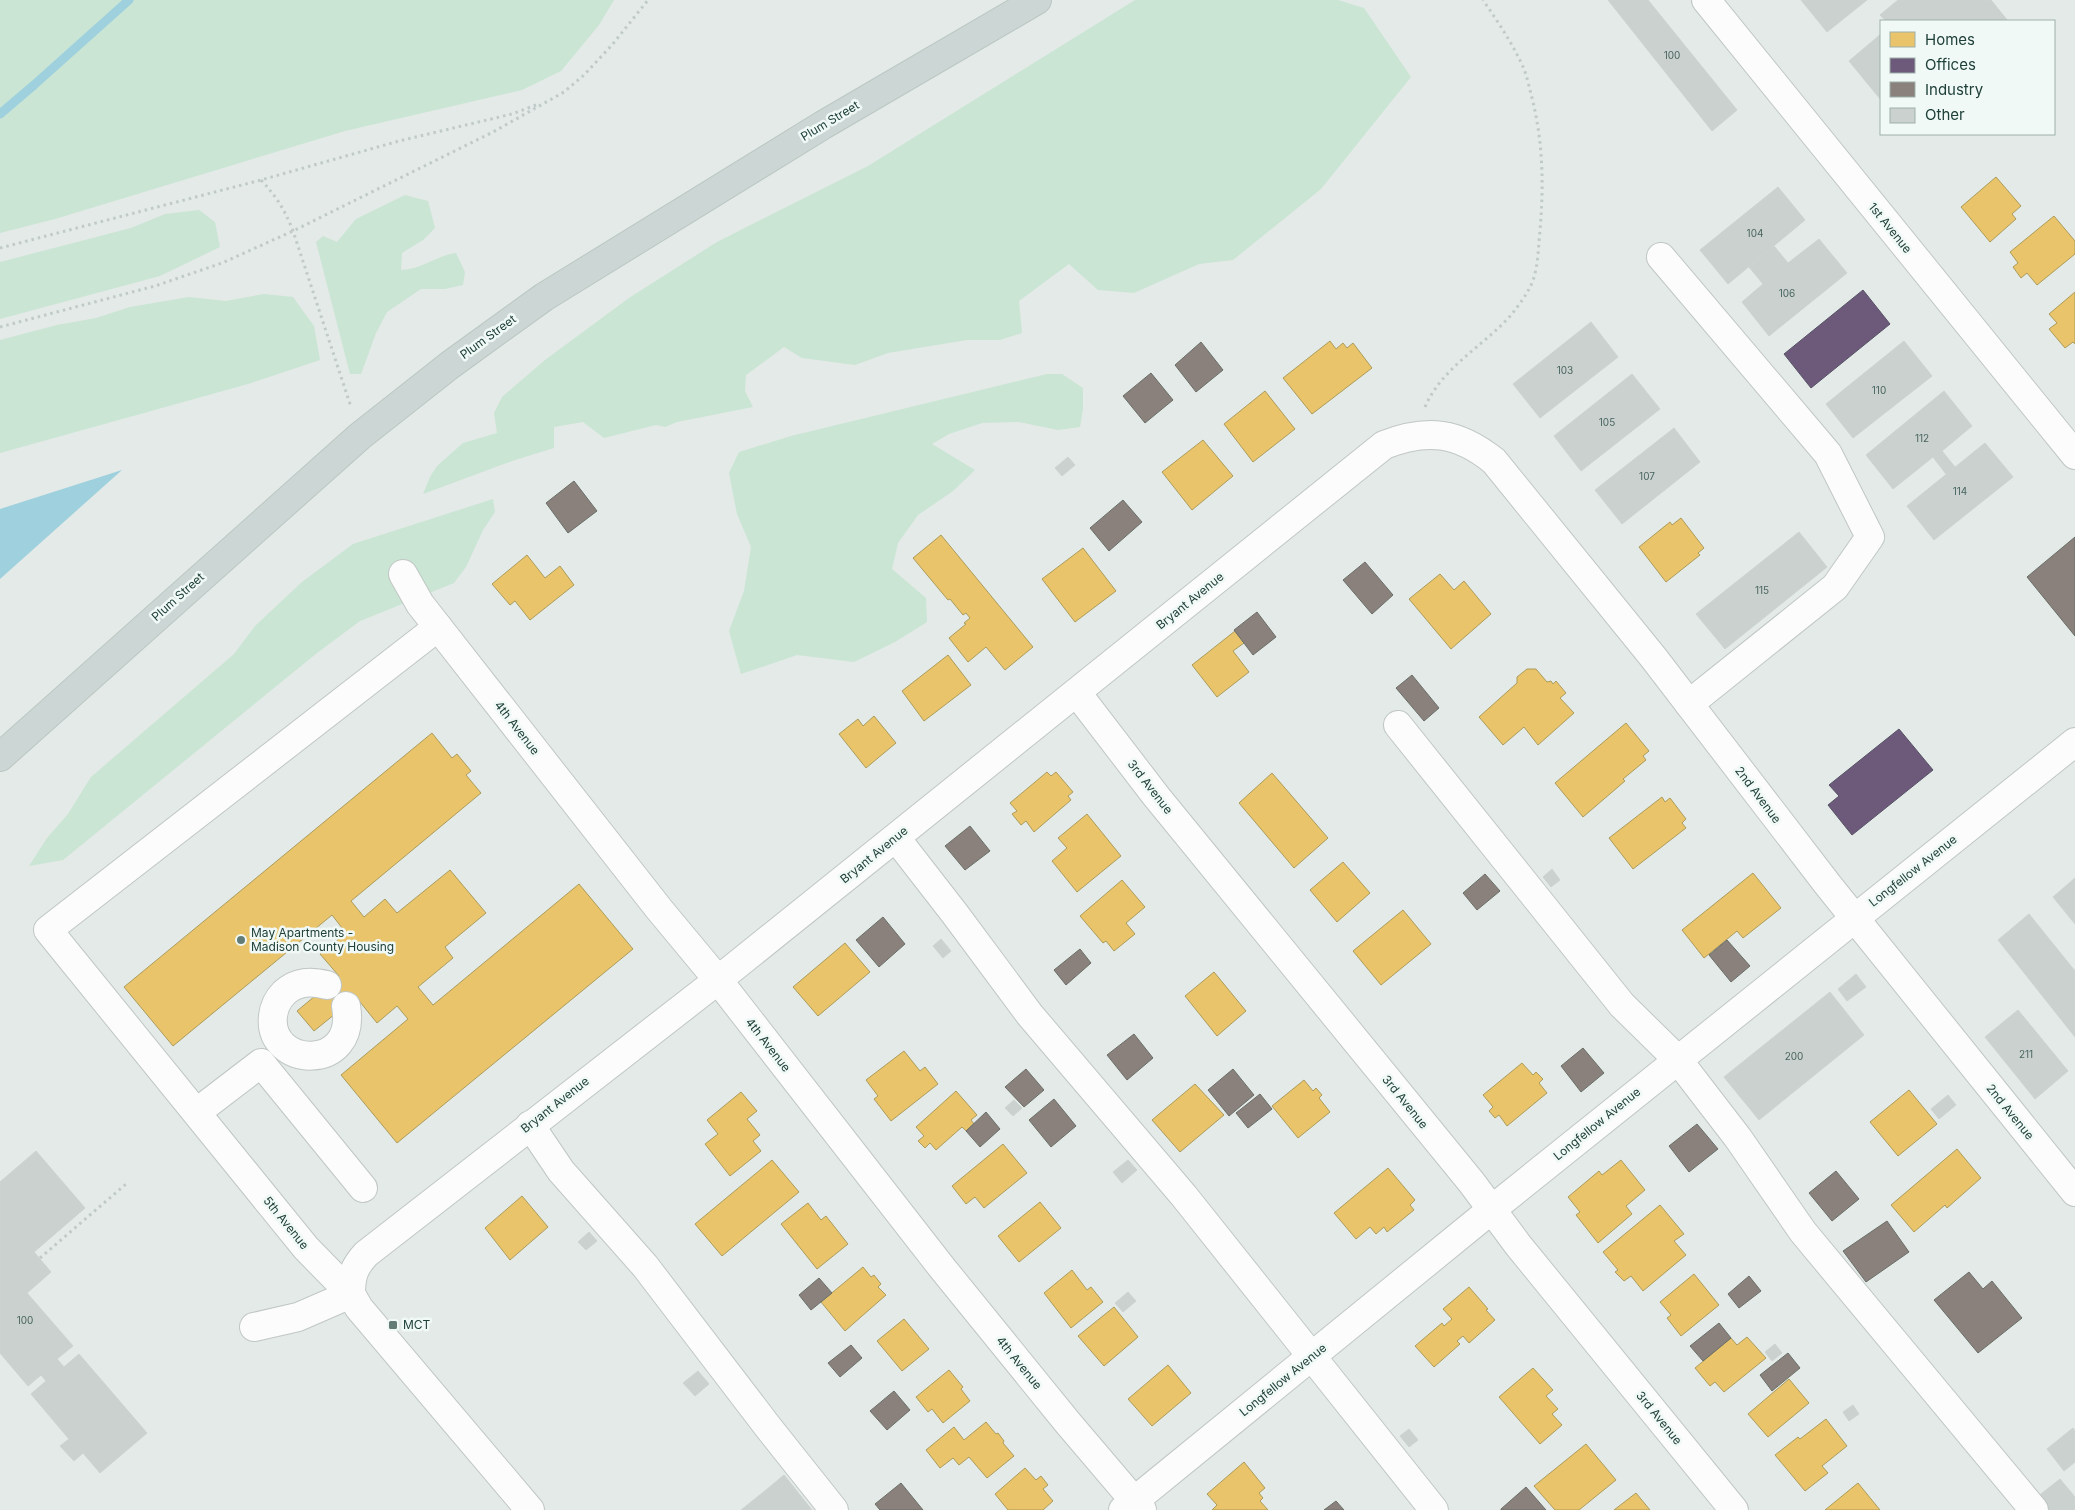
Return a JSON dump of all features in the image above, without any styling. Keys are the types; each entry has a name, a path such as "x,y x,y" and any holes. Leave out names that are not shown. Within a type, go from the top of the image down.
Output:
{"main road":[{"name":"Plum Street","path":"0,757 360,436 450,364 544,297 823,124 1037,0"}],"street":[{"name":"1st Avenue","path":"1706,0 2075,455"},
{"path":"1661,257 1828,454 1870,537 1836,587 1689,704"},
{"name":"Bryant Avenue","path":"351,1294 351,1280 356,1265 366,1254 718,980 1384,446 1419,434"},
{"name":"2nd Avenue","path":"1419,434 1454,437 1479,449 1494,461 1653,657 1854,918 2075,1192"},
{"name":"4th Avenue","path":"402,574 420,604 438,627 1133,1507"},
{"name":"5th Avenue","path":"438,627 48,930 306,1248 351,1294 359,1308 530,1510"},
{"name":"3rd Avenue","path":"1077,693 1156,796 1734,1510"},
{"path":"1398,725 1622,1005 1678,1060 1738,1138 1803,1232 2034,1510"},
{"name":"Longfellow Avenue","path":"1133,1507 1312,1356 1491,1210 2075,742"},
{"path":"896,838 1030,1015 1184,1196 1434,1510"},
{"path":"327,985 301,982 289,988 280,997 274,1008 273,1021 276,1034 283,1045 305,1057 318,1056 330,1052 340,1043 346,1032 348,1019 346,1006"},
{"path":"197,1112 283,1045"},
{"path":"261,1062 363,1188"},
{"path":"530,1125 561,1171 644,1266 834,1510"},
{"path":"254,1327 298,1317 351,1294"}],"path":[{"path":"0,327 155,286 222,263 294,230 492,132 564,92 584,75 612,45 648,0"},
{"path":"1419,434 1425,406 1432,391 1455,365 1491,335 1512,313 1530,288 1537,262 1541,226 1543,160 1537,118 1524,70 1506,34 1483,0"},
{"path":"0,248 261,180 399,141 512,114 544,103"},
{"path":"261,180 276,196 294,230 360,436"},
{"path":"40,1258 126,1184"}],"green space":[{"path":"0,0 614,0 599,25 561,71 522,90 345,131 55,219 0,233"},
{"path":"1135,0 1338,0 1364,8 1411,77 1321,189 1233,260 1199,264 1134,293 1098,290 1069,264 1019,301 1022,333 1000,340 967,340 888,353 855,365 802,358 784,347 746,375 745,391 753,407 677,422 665,427 656,425 604,438 583,422 554,427 554,448 515,460 423,494 437,466 463,443 497,433 494,413 502,397 545,360 629,298 717,242 868,166"},
{"path":"405,195 428,201 435,228 423,240 402,253 401,270 416,267 456,253 465,272 463,285 445,289 421,289 387,312 376,333 361,374 350,374 316,242 323,236 337,242 356,219"},
{"path":"199,210 215,222 220,247 160,276 0,319 0,262 131,228 165,214"},
{"path":"264,294 293,297 314,326 320,360 248,384 0,453 0,340 57,325 96,318 130,307 189,297 226,301"},
{"path":"1047,374 1062,374 1083,388 1083,409 1080,427 1058,430 1019,422 982,423 949,434 932,444 975,470 953,491 918,515 898,543 892,569 926,598 927,622 895,642 854,662 797,655 741,674 729,631 744,591 751,547 737,514 729,473 739,452 791,436"},
{"path":"493,499 495,512 483,530 466,567 454,583 360,621 317,653 63,860 29,866 47,838 68,814 91,777 234,654 255,626 302,582 353,544"}],"water":[{"path":"122,470 0,579 0,509"}],"building: Homes":[{"path":"1996,177 2021,206 2012,214 2016,219 1990,242 1961,207"},
{"path":"2054,216 2075,241 2075,254 2037,285 2027,273 2021,278 2013,267 2018,263 2010,252"},
{"path":"2075,292 2075,344 2073,342 2065,348 2049,329 2057,323 2049,314"},
{"path":"1330,341 1336,349 1343,343 1347,348 1353,343 1372,368 1312,414 1283,378"},
{"path":"1265,391 1295,429 1253,462 1224,424"},
{"path":"1203,440 1233,476 1192,510 1162,472"},
{"path":"1681,518 1704,548 1698,553 1700,555 1666,582 1639,547 1670,522 1672,525"},
{"path":"941,535 1033,647 1005,670 986,647 968,662 949,638 966,624 964,623 970,618 966,613 963,615 950,599 948,600 913,558"},
{"path":"1083,548 1116,591 1075,622 1042,579"},
{"path":"527,555 545,578 560,566 574,585 530,620 515,601 510,605 492,584"},
{"path":"1440,574 1454,590 1464,581 1491,614 1451,649 1409,599"},
{"path":"1235,631 1244,643 1233,651 1249,672 1217,697 1192,665"},
{"path":"948,655 971,685 924,721 902,691"},
{"path":"1527,669 1536,669 1547,682 1551,681 1553,684 1556,681 1566,693 1560,698 1574,713 1538,745 1524,727 1503,745 1479,717 1517,683 1517,677"},
{"path":"874,716 896,743 866,768 839,734 858,719 863,726"},
{"path":"1626,723 1649,751 1643,756 1646,760 1583,817 1555,783"},
{"name":"May Apartments - Madison County Housing","path":"432,733 452,758 457,754 471,771 466,775 481,793 351,901 364,917 385,899 397,913 450,870 486,913 445,947 453,958 418,987 433,1005 579,884 633,949 397,1143 341,1075 408,1019 397,1006 377,1023 356,997 314,1031 297,1011 339,976 320,954 346,933 332,915 173,1046 124,987"},
{"path":"1047,772 1051,776 1056,772 1073,792 1068,796 1071,800 1034,832 1026,821 1021,825 1012,814 1017,811 1010,803"},
{"path":"1272,773 1328,838 1294,868 1239,803"},
{"path":"1662,797 1665,802 1670,798 1686,819 1682,823 1686,828 1633,869 1609,838"},
{"path":"1087,814 1121,856 1077,892 1052,861 1067,848 1058,838"},
{"path":"1343,862 1370,893 1337,922 1310,890"},
{"path":"1753,873 1781,908 1743,938 1737,931 1704,958 1682,930"},
{"path":"1122,880 1145,907 1126,923 1135,934 1114,951 1106,941 1103,943 1080,916"},
{"path":"1403,910 1431,944 1381,985 1353,951"},
{"path":"845,943 870,972 818,1016 793,987"},
{"path":"1214,972 1246,1011 1217,1036 1185,996"},
{"path":"904,1051 920,1071 925,1067 938,1084 891,1121 874,1099 878,1096 866,1080"},
{"path":"1522,1063 1533,1075 1536,1072 1543,1079 1539,1083 1547,1093 1507,1126 1499,1115 1495,1118 1489,1111 1493,1107 1483,1095"},
{"path":"1304,1080 1313,1091 1316,1088 1322,1095 1319,1098 1330,1112 1298,1138 1272,1106"},
{"path":"1195,1084 1224,1115 1180,1152 1152,1120"},
{"path":"1909,1090 1937,1124 1898,1156 1870,1122"},
{"path":"956,1091 977,1115 971,1120 974,1124 966,1131 962,1127 936,1150 930,1143 925,1148 918,1141 924,1136 916,1127"},
{"path":"741,1092 757,1111 747,1119 760,1135 753,1141 761,1151 730,1176 705,1144 718,1134 707,1120"},
{"path":"1003,1144 1027,1173 984,1208 975,1197 966,1204 952,1186"},
{"path":"1957,1149 1981,1178 1947,1208 1945,1205 1914,1232 1891,1205"},
{"path":"772,1160 799,1192 722,1256 695,1224"},
{"path":"1621,1160 1645,1190 1626,1206 1632,1214 1598,1243 1576,1215 1580,1212 1568,1197 1599,1171 1602,1175"},
{"path":"1388,1168 1415,1200 1410,1205 1414,1210 1387,1232 1384,1227 1376,1234 1370,1227 1356,1239 1334,1213"},
{"path":"522,1196 548,1227 510,1260 485,1228"},
{"path":"1040,1202 1061,1228 1019,1262 998,1236"},
{"path":"808,1203 821,1220 826,1216 848,1244 817,1269 781,1224"},
{"path":"1660,1205 1684,1234 1674,1241 1686,1255 1643,1291 1631,1276 1624,1281 1615,1272 1618,1270 1603,1252"},
{"path":"863,1267 871,1277 874,1275 881,1284 878,1287 886,1295 845,1331 821,1302"},
{"path":"1072,1270 1087,1290 1091,1287 1103,1302 1071,1328 1044,1293"},
{"path":"1694,1274 1719,1305 1681,1336 1667,1318 1671,1315 1660,1302"},
{"path":"1469,1287 1495,1320 1469,1343 1463,1336 1457,1341 1460,1344 1434,1367 1415,1346 1442,1323 1444,1326 1452,1319 1443,1309"},
{"path":"1114,1307 1138,1337 1104,1366 1078,1336"},
{"path":"904,1319 929,1349 902,1371 877,1341"},
{"path":"1747,1337 1766,1358 1724,1392 1715,1382 1710,1386 1695,1368 1731,1338 1737,1345"},
{"path":"1168,1365 1191,1393 1152,1426 1128,1399"},
{"path":"1533,1368 1553,1390 1546,1396 1558,1409 1552,1414 1562,1425 1540,1444 1499,1397"},
{"path":"949,1370 963,1387 961,1389 970,1401 943,1423 932,1409 928,1412 916,1397"},
{"path":"1789,1379 1809,1403 1768,1437 1748,1414"},
{"path":"1826,1419 1847,1446 1822,1466 1828,1473 1805,1491 1775,1455"},
{"path":"986,1422 996,1434 998,1433 1004,1441 1003,1443 1014,1456 987,1478 969,1457 959,1465 953,1458 940,1468 926,1450 954,1427 964,1440"},
{"path":"1586,1444 1616,1480 1579,1510 1555,1510 1534,1486"},
{"path":"1244,1462 1265,1488 1259,1493 1263,1498 1260,1501 1268,1510 1212,1510 1217,1505 1207,1494"},
{"path":"1025,1468 1036,1480 1041,1476 1048,1485 1043,1489 1053,1501 1043,1510 1008,1510 995,1494"},
{"path":"1858,1483 1880,1510 1825,1510"},
{"path":"1636,1493 1650,1510 1614,1510"}],"building: Offices":[{"path":"1863,290 1890,324 1811,388 1784,354"},
{"path":"1899,729 1933,770 1852,835 1828,805 1839,796 1829,785"}],"building: Industry":[{"path":"1201,342 1223,370 1196,392 1175,365"},
{"path":"1151,373 1173,400 1145,423 1123,396"},
{"path":"574,481 597,511 568,533 546,503"},
{"path":"1123,500 1142,522 1109,551 1090,528"},
{"path":"2075,537 2075,636 2027,577"},
{"path":"1365,562 1393,595 1372,614 1343,580"},
{"path":"1257,612 1276,637 1253,655 1234,630"},
{"path":"1412,675 1439,708 1424,721 1396,688"},
{"path":"970,826 990,851 965,870 945,846"},
{"path":"1485,874 1500,891 1477,910 1463,893"},
{"path":"883,917 905,944 879,967 856,940"},
{"path":"1727,940 1750,966 1731,982 1709,955"},
{"path":"1080,949 1091,963 1066,985 1054,970"},
{"path":"1134,1034 1153,1058 1127,1080 1107,1055"},
{"path":"1583,1048 1604,1073 1581,1092 1561,1066"},
{"path":"1026,1069 1044,1090 1024,1107 1005,1087"},
{"path":"1233,1069 1254,1095 1229,1116 1208,1090"},
{"path":"1260,1094 1272,1109 1248,1128 1236,1113"},
{"path":"1054,1099 1076,1126 1051,1147 1029,1120"},
{"path":"986,1112 1000,1129 980,1147 966,1131"},
{"path":"1697,1124 1718,1149 1689,1172 1669,1146"},
{"path":"1836,1171 1859,1199 1832,1221 1809,1193"},
{"path":"1887,1221 1909,1252 1866,1282 1843,1251"},
{"path":"1969,1272 1983,1289 1992,1281 2022,1318 1978,1353 1934,1300"},
{"path":"1749,1276 1761,1291 1739,1308 1728,1294"},
{"path":"819,1278 832,1293 811,1310 799,1295"},
{"path":"1719,1323 1731,1338 1703,1361 1690,1346"},
{"path":"851,1345 862,1358 840,1377 828,1363"},
{"path":"1788,1353 1800,1368 1772,1391 1760,1375"},
{"path":"894,1391 910,1410 887,1430 870,1411"},
{"path":"901,1483 923,1510 880,1510 875,1504"},
{"path":"1526,1487 1546,1510 1501,1510 1501,1509"},
{"path":"1336,1501 1344,1510 1324,1510"}],"building: Other":[{"path":"1608,0 1648,0 1737,110 1712,131"},
{"path":"1801,0 1867,0 1827,32"},
{"path":"1898,0 1991,0 2007,20 1885,20 1880,15"},
{"path":"1880,35 1880,99 1849,61"},
{"path":"1778,187 1805,220 1728,284 1700,250"},
{"path":"1819,239 1847,273 1769,336 1742,302 1763,284 1749,267 1774,246 1788,263"},
{"path":"1591,322 1618,357 1540,418 1513,384"},
{"path":"1904,341 1932,376 1853,438 1826,404"},
{"path":"1632,374 1660,409 1581,471 1554,436"},
{"path":"1944,391 1972,426 1942,451 1955,467 1946,474 1933,457 1893,489 1866,455"},
{"path":"1674,428 1700,462 1622,524 1595,490"},
{"path":"1985,443 2013,477 1934,540 1907,506"},
{"path":"1068,457 1075,465 1062,476 1055,468"},
{"path":"1799,532 1827,567 1725,649 1696,614"},
{"path":"1552,869 1560,880 1551,887 1543,877"},
{"path":"2075,878 2075,924 2053,897"},
{"path":"2029,914 2075,971 2075,1037 1998,940"},
{"path":"941,939 951,951 943,958 933,946"},
{"path":"1856,974 1866,987 1847,1001 1838,989"},
{"path":"1830,992 1864,1035 1759,1120 1724,1077"},
{"path":"2018,1010 2068,1071 2035,1099 1985,1037"},
{"path":"1948,1095 1956,1105 1939,1119 1931,1109"},
{"path":"1014,1100 1022,1108 1013,1116 1005,1108"},
{"path":"36,1151 85,1208 34,1252 51,1272 27,1293 73,1346 57,1359 64,1367 79,1354 147,1433 100,1473 83,1453 74,1461 60,1446 69,1439 31,1394 46,1381 41,1375 28,1386 0,1353 0,1182"},
{"path":"1128,1160 1137,1170 1122,1183 1113,1172"},
{"path":"589,1232 597,1241 586,1250 578,1242"},
{"path":"1128,1292 1136,1301 1123,1312 1115,1303"},
{"path":"1775,1344 1782,1353 1772,1361 1765,1352"},
{"path":"698,1371 709,1384 695,1396 683,1383"},
{"path":"1853,1405 1859,1414 1849,1421 1843,1412"},
{"path":"2073,1428 2075,1431 2075,1462 2064,1471 2047,1449"},
{"path":"1409,1429 1418,1440 1409,1447 1400,1436"},
{"path":"784,1475 812,1510 741,1510 766,1490"},
{"path":"2060,1479 2075,1497 2075,1510 2046,1510 2036,1498"}],"waterway":[{"path":"0,114 129,0"}],"place":[{"name":"May Apartments - Madison County Housing","path":"241,940"},
{"name":"MCT","path":"393,1325"}]}
